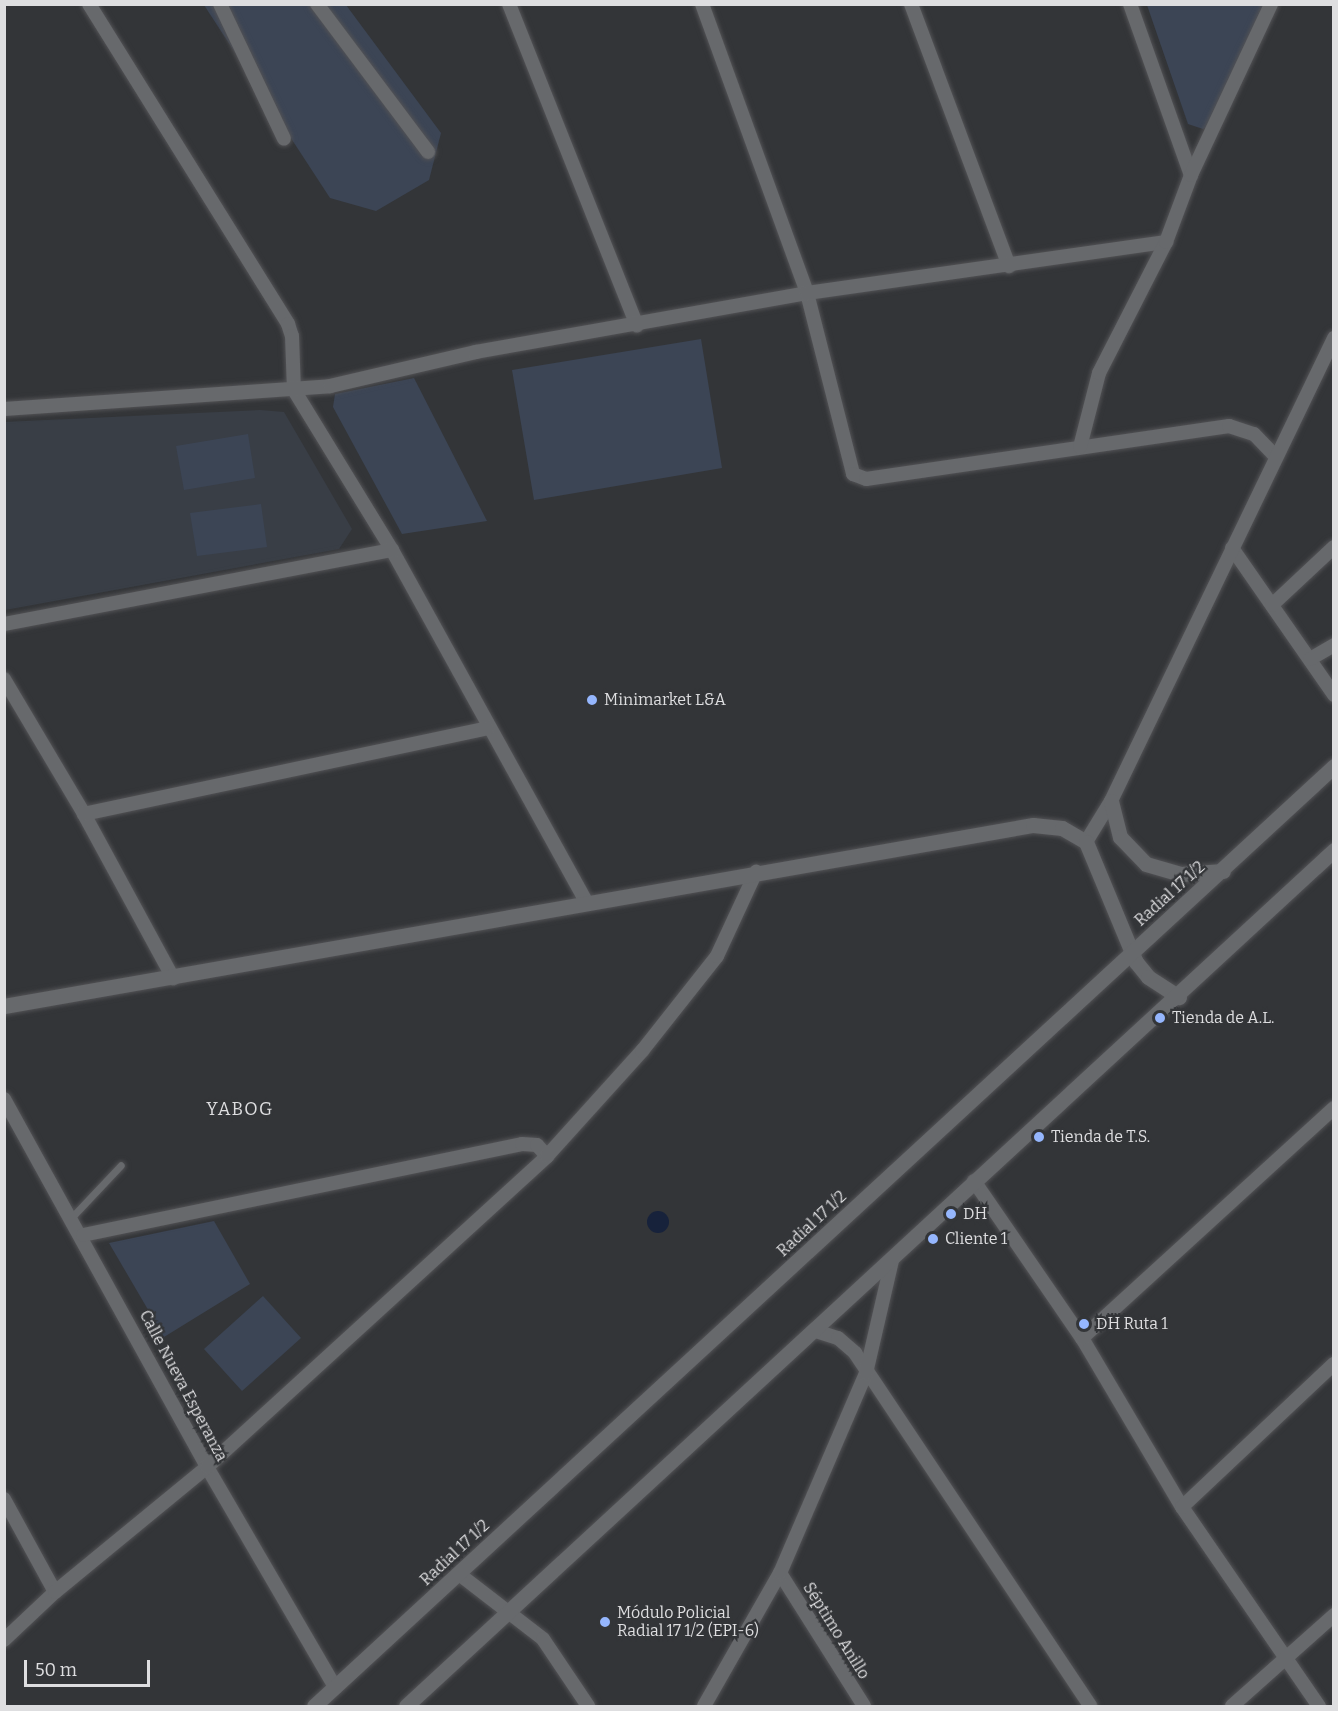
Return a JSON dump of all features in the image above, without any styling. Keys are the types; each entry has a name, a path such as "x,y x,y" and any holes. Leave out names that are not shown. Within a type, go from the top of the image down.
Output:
{"street":[{"path":"88,4 288,324 292,336 294,390 392,550 487,728 587,903"},
{"path":"220,4 284,139"},
{"path":"317,4 429,152"},
{"path":"509,4 637,325"},
{"path":"702,4 807,293 853,474 866,479 1229,426 1254,434 1276,457"},
{"path":"911,4 1009,266"},
{"path":"1130,4 1191,175"},
{"path":"1080,447 1099,373 1166,242 1191,175 1271,4"},
{"path":"4,409 294,390 381,376 476,352 807,293 1166,242"},
{"path":"1086,842 1111,801 1334,338"},
{"path":"1272,605 1334,547"},
{"path":"1232,548 1334,695"},
{"path":"4,624 392,550"},
{"path":"1310,659 1334,645"},
{"path":"4,679 84,814 173,978"},
{"path":"84,814 487,728"},
{"name":"Radial 17 1/2","path":"314,1707 1223,871 1334,766"},
{"path":"1111,801 1120,837 1146,864 1182,874 1223,871"},
{"path":"4,1006 173,978 1007,827 1047,825 1068,831 1086,842 1134,951 1136,962 1148,976 1179,997"},
{"path":"406,1707 892,1260 974,1180 1179,997 1334,850"},
{"path":"4,1640 55,1592 207,1467 547,1156 642,1051 717,956 756,872"},
{"name":"Calle Nueva Esperanza","path":"4,1099 82,1235 207,1467 335,1687"},
{"path":"1082,1338 1334,1108"},
{"path":"82,1235 522,1144 537,1146 547,1156"},
{"path":"974,1180 1082,1338 1182,1507 1287,1657 1319,1707"},
{"path":"704,1707 780,1573 866,1373 892,1260"},
{"path":"816,1330 838,1338 855,1353 866,1373 1090,1707"},
{"path":"1182,1507 1334,1364"},
{"path":"4,1499 55,1592"},
{"name":"Séptimo Anillo","path":"780,1573 864,1707"},
{"path":"459,1574 543,1639 588,1707"},
{"path":"1232,1707 1334,1615"}],"lane":[{"path":"72,1217 121,1165"}],"shaded area":[{"path":"204,5 346,5 441,133 429,180 376,211 330,198"},
{"path":"1147,5 1269,5 1209,126 1203,129 1188,124"},
{"path":"701,339 722,468 534,500 512,370"},
{"path":"414,378 487,521 402,534 333,407 335,394"},
{"path":"260,410 284,412 352,529 339,549 5,610 4,422"},
{"path":"248,434 255,478 184,490 176,446"},
{"path":"261,504 267,547 197,556 190,513"},
{"path":"214,1221 250,1284 164,1337 109,1243"},
{"path":"263,1296 301,1338 242,1391 204,1349"}],"water":[{"path":"658,1211 666,1214 669,1222 666,1230 658,1233 650,1230 647,1222 650,1214"}],"place":[{"name":"Minimarket L&A","path":"592,700"},
{"name":"Tienda de A.L.","path":"1160,1018"},
{"name":"Tienda de T.S.","path":"1039,1137"},
{"name":"DH","path":"951,1214"},
{"name":"Cliente 1","path":"933,1239"},
{"name":"DH Ruta 1","path":"1084,1324"},
{"name":"Módulo Policial Radial 17 1/2 (EPI-6)","path":"605,1622"}],"district":[{"name":"YABOG","path":"240,1109"}]}
